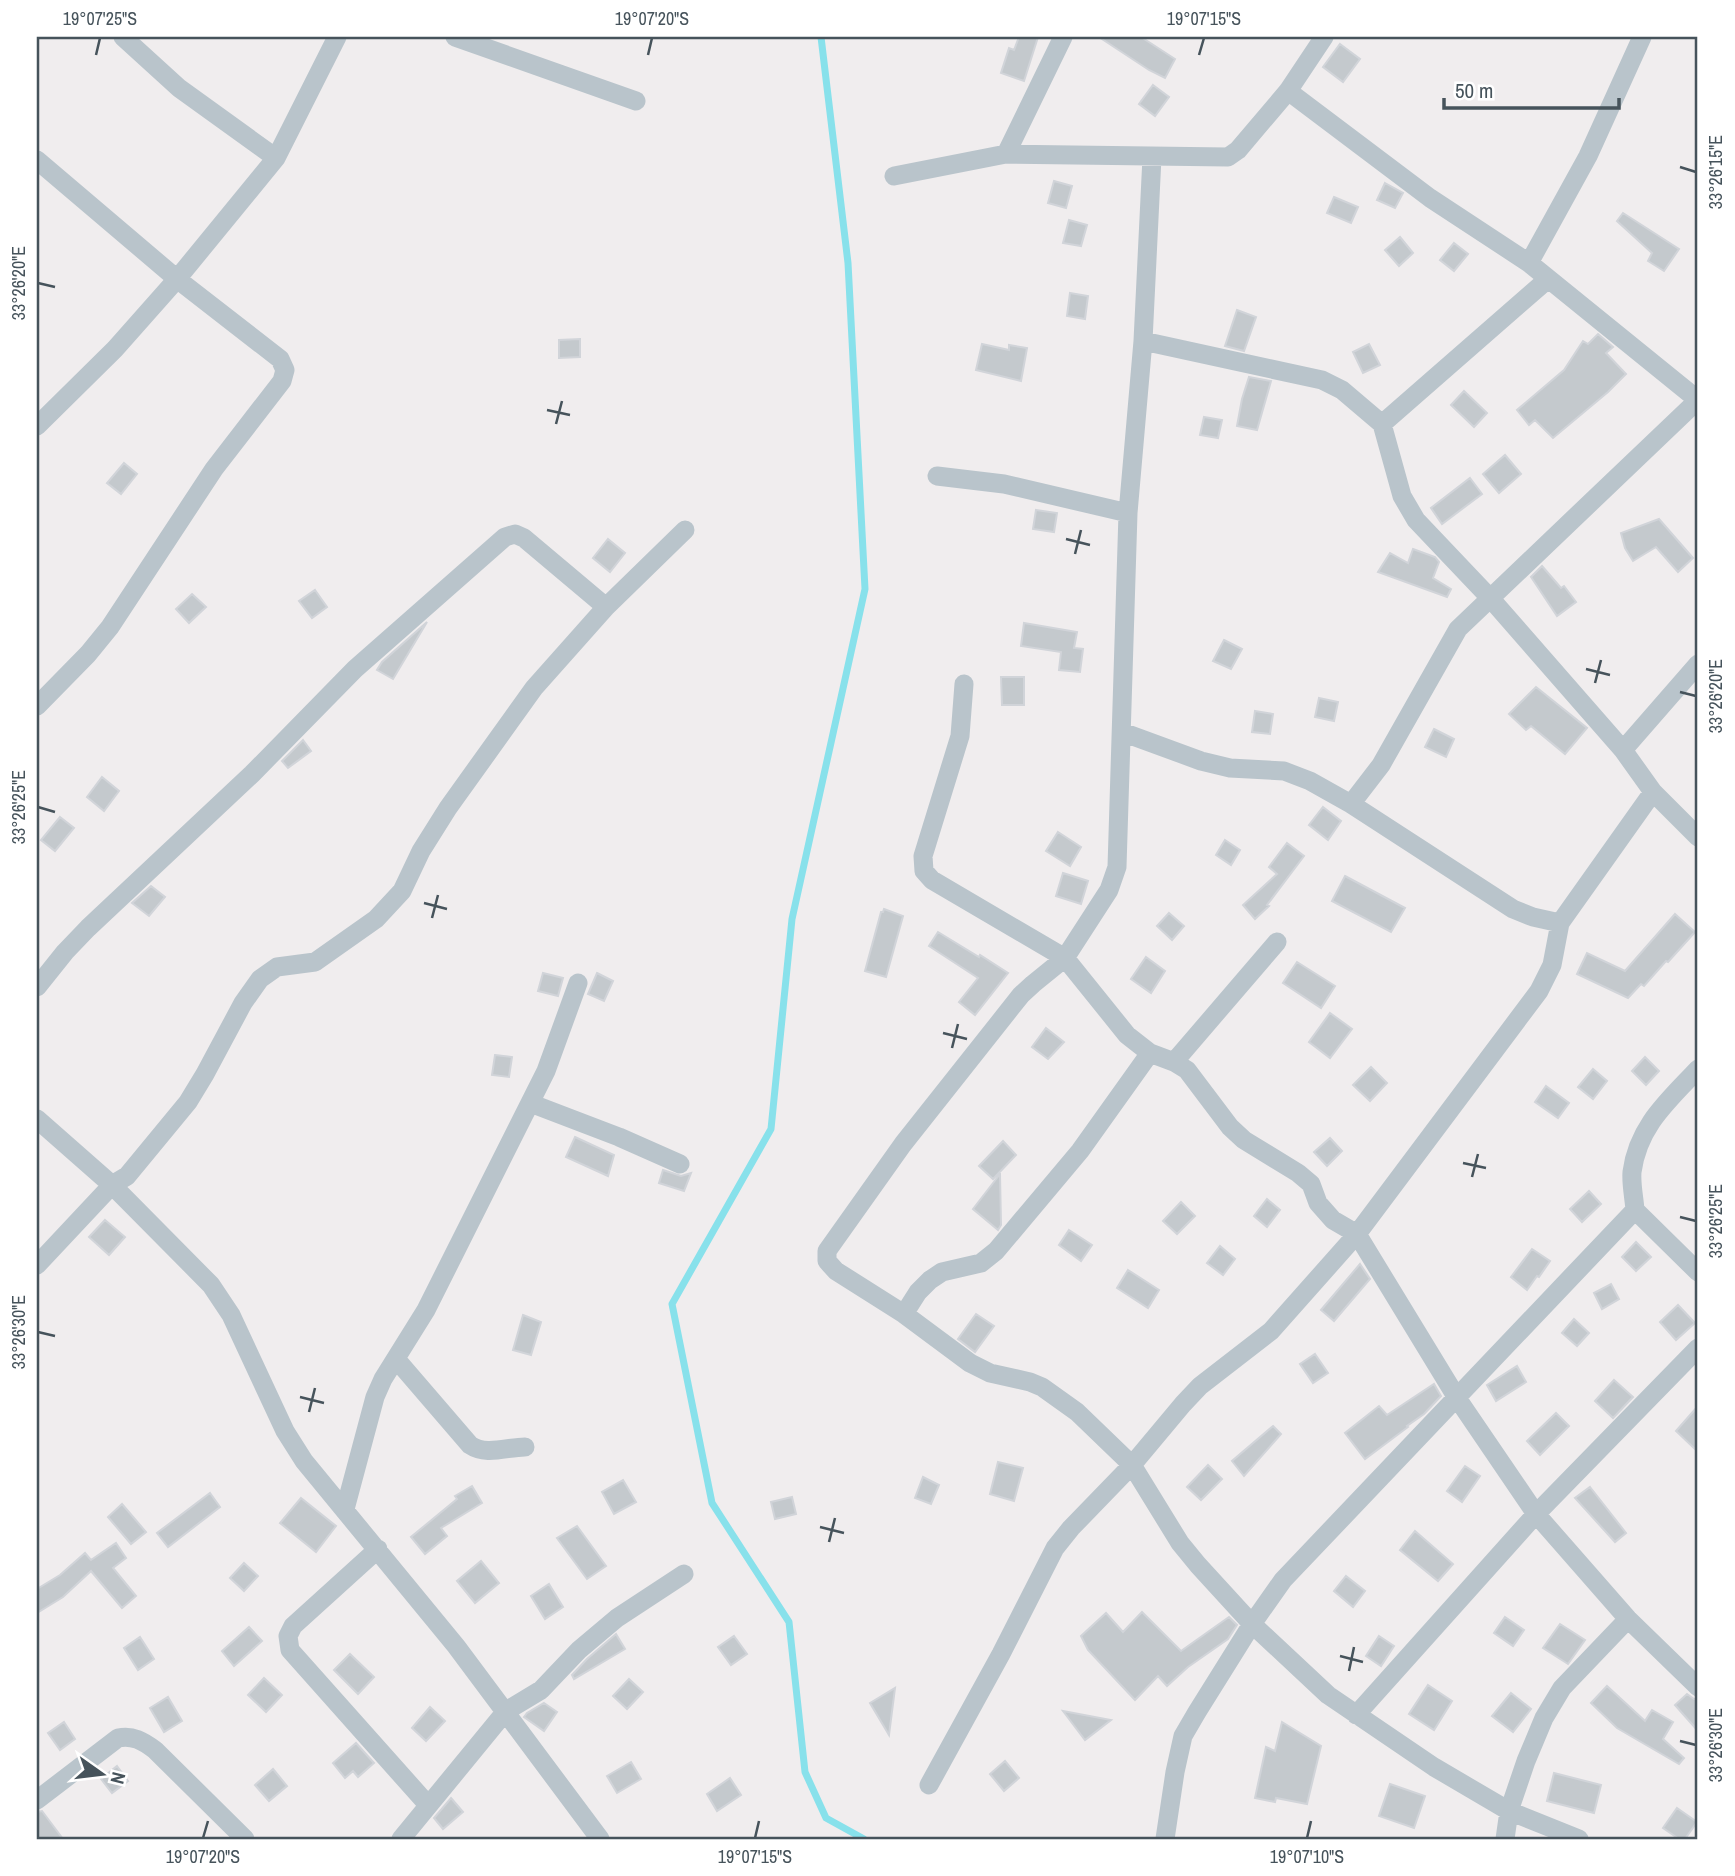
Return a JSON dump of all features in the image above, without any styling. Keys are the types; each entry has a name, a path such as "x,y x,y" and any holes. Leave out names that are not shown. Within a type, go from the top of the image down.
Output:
{"street":[{"path":"123,37 179,88 276,158"},
{"path":"37,426 115,349 177,279 276,158 337,37"},
{"path":"456,37 636,101"},
{"path":"1006,154 1063,37"},
{"path":"894,176 1006,154 1228,157 1238,150 1288,91 1324,37"},
{"path":"1529,263 1588,156 1642,37"},
{"path":"1288,91 1430,198 1529,263 1698,400 1458,629 1381,765 1352,804"},
{"path":"1152,157 1143,341 1128,513 1117,867 1109,890 1065,958 1021,995 904,1144 827,1251 827,1261 836,1271 904,1314 970,1363 990,1373 1042,1387 1077,1412 1132,1465 1180,1543 1198,1565 1252,1625 1328,1695 1434,1767 1509,1811 1579,1839"},
{"path":"37,160 177,279 280,359 285,370 282,381 214,469 110,627 88,654 37,706"},
{"path":"1382,424 1548,279"},
{"path":"1143,341 1322,380 1342,390 1382,424 1402,496 1416,520 1491,599 1623,750 1653,792 1698,837"},
{"path":"937,476 1004,484 1128,513"},
{"path":"37,1265 112,1185 127,1176 188,1102 243,1003 260,979 277,967 315,962 376,919 402,891 421,851 448,808 534,688 606,607 685,530"},
{"path":"37,987 88,928 252,774 355,668 505,537 514,534 524,538 606,607"},
{"path":"1623,750 1698,664"},
{"path":"964,684 960,736 923,856 924,871 932,880 1065,958 1128,1035 1150,1053 1187,1070 1230,1127 1244,1140 1311,1184 1318,1203 1333,1220 1357,1234 1457,1398 1536,1514 1628,1619 1698,1687"},
{"path":"1122,732 1201,761 1230,768 1284,771 1310,781 1352,804 1513,909 1560,923"},
{"path":"929,1785 1055,1548 1132,1465 1191,1395 1271,1331 1357,1234 1539,991 1552,965 1560,923 1653,792"},
{"path":"1174,1062 1277,942"},
{"path":"345,1508 375,1397 383,1379 426,1310 546,1071 578,983"},
{"path":"904,1314 918,1292 930,1280 942,1272 981,1263 996,1251 1080,1151 1150,1053"},
{"path":"1698,1069 1657,1112 1637,1146 1632,1174 1635,1210 1698,1272"},
{"path":"530,1103 680,1164"},
{"path":"37,1119 112,1185 211,1285 231,1315 285,1431 304,1461 456,1646 600,1839"},
{"path":"1165,1839 1183,1737 1283,1580 1635,1210"},
{"path":"1356,1716 1536,1514 1698,1348"},
{"path":"396,1359 478,1450 525,1447"},
{"path":"378,1549 293,1626 288,1636 290,1650 428,1805"},
{"path":"401,1839 506,1711 541,1690 579,1650 617,1618 684,1574"},
{"path":"1505,1839 1509,1811 1544,1718 1562,1688 1628,1619"},
{"path":"37,1800 118,1738 128,1736 144,1741 245,1839"}],"building":[{"path":"1019,37 1038,37 1024,81 1001,73 1009,48 1014,50"},
{"path":"1099,37 1141,37 1175,59 1165,78"},
{"path":"1340,44 1360,59 1343,82 1323,67"},
{"path":"1153,85 1169,97 1155,116 1139,104"},
{"path":"1054,181 1072,186 1066,208 1048,203"},
{"path":"1385,183 1403,193 1395,208 1377,200"},
{"path":"1334,197 1358,207 1351,223 1327,213"},
{"path":"1623,213 1679,249 1664,271 1648,261 1652,253 1617,221"},
{"path":"1069,220 1087,225 1081,246 1063,243"},
{"path":"1400,237 1413,253 1399,266 1385,250"},
{"path":"1454,243 1468,254 1454,271 1440,260"},
{"path":"1070,293 1088,296 1085,319 1067,316"},
{"path":"1237,310 1256,317 1244,351 1225,346"},
{"path":"1598,334 1613,347 1606,353 1626,374 1553,438 1535,420 1529,425 1517,410 1564,370 1583,341 1588,344"},
{"path":"580,339 580,357 559,358 559,340"},
{"path":"982,344 1009,350 1009,345 1027,348 1021,381 976,370"},
{"path":"1369,344 1380,365 1363,373 1353,352"},
{"path":"1249,377 1271,381 1257,430 1237,426"},
{"path":"1464,391 1487,413 1474,427 1451,405"},
{"path":"1204,417 1222,420 1218,438 1200,435"},
{"path":"1505,455 1521,474 1499,493 1483,474"},
{"path":"124,463 137,474 121,494 107,483"},
{"path":"1470,478 1482,494 1442,524 1431,508"},
{"path":"1036,510 1057,513 1054,532 1033,529"},
{"path":"1659,519 1693,558 1678,572 1656,547 1633,561 1625,548 1621,533"},
{"path":"608,539 625,553 610,572 593,558"},
{"path":"1413,549 1435,557 1439,562 1433,578 1451,589 1447,597 1378,572 1390,553 1408,563"},
{"path":"1542,566 1561,588 1564,586 1576,602 1557,616 1531,577"},
{"path":"315,590 327,607 312,618 299,601"},
{"path":"192,594 206,607 189,623 176,609"},
{"path":"427,622 393,679 377,670 382,662"},
{"path":"1024,623 1077,632 1074,648 1083,649 1080,672 1059,670 1061,652 1021,646"},
{"path":"1224,640 1242,649 1231,669 1213,661"},
{"path":"1001,677 1024,677 1024,705 1002,705"},
{"path":"1536,687 1587,728 1565,754 1531,726 1526,730 1509,714"},
{"path":"1319,698 1338,702 1334,721 1315,717"},
{"path":"1255,711 1273,714 1270,734 1252,732"},
{"path":"1434,729 1454,739 1446,757 1425,747"},
{"path":"303,740 311,751 288,768 282,761"},
{"path":"102,777 119,791 104,811 87,797"},
{"path":"1323,807 1341,821 1328,840 1309,825"},
{"path":"60,817 74,828 55,851 41,840"},
{"path":"1058,832 1081,847 1070,866 1046,851"},
{"path":"1225,840 1240,850 1231,865 1216,855"},
{"path":"1287,843 1304,856 1267,905 1269,906 1255,919 1243,905 1277,874 1269,867"},
{"path":"1063,873 1088,881 1081,904 1056,896"},
{"path":"1345,876 1405,908 1391,932 1332,901"},
{"path":"151,886 165,897 149,916 132,903"},
{"path":"884,909 903,916 886,977 865,971"},
{"path":"1169,913 1184,926 1172,940 1157,926"},
{"path":"1675,914 1695,932 1644,986 1641,984 1628,998 1577,974 1587,953 1625,971"},
{"path":"938,932 1008,973 975,1015 959,1002 978,978 929,946"},
{"path":"1146,957 1165,971 1151,993 1131,979"},
{"path":"1297,962 1335,986 1321,1008 1283,983"},
{"path":"543,973 563,978 558,996 538,991"},
{"path":"597,973 613,981 604,1001 588,994"},
{"path":"1330,1013 1352,1029 1330,1058 1309,1042"},
{"path":"1046,1028 1064,1042 1048,1059 1032,1047"},
{"path":"495,1055 512,1057 509,1077 492,1075"},
{"path":"1645,1057 1659,1071 1646,1085 1632,1071"},
{"path":"1371,1067 1387,1083 1370,1101 1353,1085"},
{"path":"1593,1069 1607,1081 1593,1099 1578,1087"},
{"path":"1546,1086 1569,1103 1558,1118 1535,1102"},
{"path":"575,1137 614,1155 608,1176 566,1157"},
{"path":"1330,1138 1342,1151 1327,1166 1314,1152"},
{"path":"1003,1141 1016,1155 993,1179 979,1166"},
{"path":"663,1170 681,1176 691,1173 684,1191 659,1183"},
{"path":"1000,1174 1001,1225 998,1230 973,1209"},
{"path":"1589,1191 1601,1204 1582,1222 1570,1209"},
{"path":"1267,1199 1280,1210 1267,1227 1254,1216"},
{"path":"1181,1202 1195,1216 1177,1234 1163,1221"},
{"path":"105,1220 125,1237 109,1255 89,1237"},
{"path":"1069,1230 1092,1245 1081,1261 1059,1245"},
{"path":"1636,1242 1651,1257 1636,1271 1622,1257"},
{"path":"1220,1246 1235,1259 1223,1275 1207,1263"},
{"path":"1532,1249 1550,1261 1527,1290 1511,1277"},
{"path":"1360,1264 1370,1279 1334,1321 1321,1310"},
{"path":"1128,1270 1159,1290 1148,1308 1117,1288"},
{"path":"1611,1284 1619,1299 1602,1309 1594,1293"},
{"path":"1678,1305 1695,1323 1676,1340 1660,1322"},
{"path":"976,1314 994,1326 975,1352 958,1339"},
{"path":"523,1315 541,1322 531,1355 513,1350"},
{"path":"1574,1319 1589,1333 1577,1346 1562,1333"},
{"path":"1315,1354 1328,1373 1313,1383 1300,1364"},
{"path":"1517,1366 1526,1382 1496,1401 1487,1385"},
{"path":"1614,1380 1633,1397 1613,1418 1595,1401"},
{"path":"1434,1384 1441,1396 1424,1414 1365,1459 1345,1433 1379,1406 1387,1415"},
{"path":"1698,1406 1698,1452 1676,1431"},
{"path":"1556,1413 1569,1426 1540,1455 1527,1441"},
{"path":"1273,1426 1281,1434 1244,1476 1232,1461"},
{"path":"998,1462 1023,1468 1014,1501 990,1494"},
{"path":"1208,1465 1222,1479 1201,1500 1187,1487"},
{"path":"1465,1466 1480,1476 1462,1502 1447,1491"},
{"path":"923,1477 939,1485 931,1504 915,1498"},
{"path":"623,1480 636,1502 614,1514 602,1492"},
{"path":"472,1486 482,1503 441,1528 447,1536 425,1554 411,1537 457,1499 455,1496"},
{"path":"1590,1487 1626,1533 1615,1542 1575,1498"},
{"path":"210,1493 220,1507 168,1547 157,1533"},
{"path":"792,1497 796,1514 775,1519 771,1502"},
{"path":"301,1498 336,1526 316,1552 280,1523"},
{"path":"122,1504 146,1532 131,1544 108,1517"},
{"path":"577,1526 606,1566 587,1579 557,1538"},
{"path":"1415,1531 1453,1564 1438,1581 1400,1550"},
{"path":"116,1543 126,1558 113,1568 136,1596 122,1608 91,1571 63,1597 37,1613 37,1589 60,1575 85,1553 91,1560"},
{"path":"481,1561 499,1583 475,1603 457,1581"},
{"path":"244,1563 258,1576 244,1591 230,1578"},
{"path":"1346,1576 1365,1591 1353,1607 1334,1591"},
{"path":"549,1584 563,1607 545,1619 531,1596"},
{"path":"1142,1612 1181,1651 1229,1617 1237,1625 1228,1639 1188,1667 1167,1686 1158,1676 1135,1700 1088,1650 1081,1636 1106,1613 1123,1632"},
{"path":"1505,1617 1524,1630 1513,1646 1494,1633"},
{"path":"1560,1624 1585,1640 1568,1664 1543,1648"},
{"path":"249,1627 262,1641 234,1666 222,1651"},
{"path":"616,1634 625,1649 574,1679 572,1675"},
{"path":"734,1636 747,1654 731,1665 718,1647"},
{"path":"1379,1636 1394,1646 1381,1666 1366,1656"},
{"path":"140,1637 154,1659 138,1670 124,1648"},
{"path":"350,1654 374,1677 358,1694 334,1670"},
{"path":"264,1678 282,1695 266,1712 248,1695"},
{"path":"629,1679 643,1692 627,1709 613,1696"},
{"path":"1428,1685 1452,1701 1434,1730 1409,1714"},
{"path":"1607,1686 1645,1721 1652,1710 1673,1722 1663,1739 1684,1758 1679,1764 1617,1728 1591,1703"},
{"path":"895,1688 889,1735 870,1703"},
{"path":"1511,1693 1531,1709 1513,1732 1492,1716"},
{"path":"1687,1694 1698,1699 1698,1731 1675,1705"},
{"path":"168,1697 182,1721 164,1732 150,1708"},
{"path":"544,1703 557,1712 544,1731 524,1717"},
{"path":"430,1707 445,1721 426,1741 412,1728"},
{"path":"1063,1711 1111,1720 1085,1740"},
{"path":"64,1722 75,1739 60,1750 48,1733"},
{"path":"1282,1722 1321,1746 1307,1804 1276,1798 1275,1802 1255,1798 1266,1747 1275,1751"},
{"path":"356,1743 374,1763 358,1777 353,1771 345,1778 333,1763"},
{"path":"1005,1761 1019,1778 1004,1791 990,1774"},
{"path":"631,1762 641,1779 617,1793 607,1776"},
{"path":"117,1766 128,1781 112,1793 101,1779"},
{"path":"273,1769 287,1786 269,1801 255,1785"},
{"path":"1554,1773 1601,1785 1594,1813 1547,1801"},
{"path":"730,1778 741,1795 717,1811 707,1794"},
{"path":"1390,1784 1425,1796 1414,1828 1379,1816"},
{"path":"451,1798 463,1812 443,1829 434,1818"},
{"path":"1677,1808 1697,1822 1685,1839 1679,1839 1663,1828"},
{"path":"42,1811 63,1839 37,1839 37,1812"}],"waterway":[{"path":"821,37 848,263 865,589 792,919 771,1129 672,1304 712,1503 789,1622 805,1772 826,1818 864,1839"}]}
